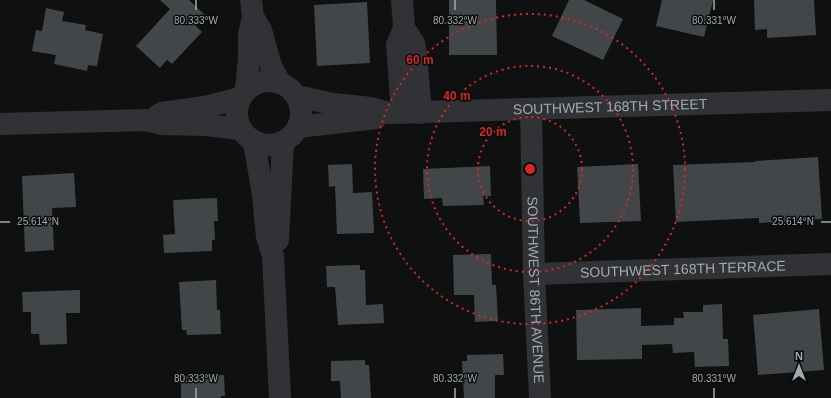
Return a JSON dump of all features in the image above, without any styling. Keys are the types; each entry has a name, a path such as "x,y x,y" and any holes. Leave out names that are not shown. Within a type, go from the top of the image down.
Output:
{"street":[{"path":"402,0 404,28 414,43 404,113"},
{"path":"252,8 262,30 271,66 280,83"},
{"path":"252,8 249,34 249,57 243,94 237,106 237,116 238,123 247,135 263,195 267,237 273,256 280,398"},
{"path":"146,120 162,112 205,107 243,94 253,85 262,82 271,81 280,83 286,86 297,96 301,106 301,117 291,135 279,238 273,256"},
{"name":"SOUTHWEST 168TH STREET","path":"297,96 332,104 404,113 831,100"},
{"name":"SOUTHWEST 86TH AVENUE","path":"531,109 534,274 540,398"},
{"name":"SOUTHWEST 168TH STREET","path":"291,135 404,113"},
{"path":"0,124 146,120 162,124 206,125 247,135 264,145 274,145 291,135"},
{"name":"SOUTHWEST 168TH TERRACE","path":"534,274 831,264"}],"building":[{"path":"160,0 189,0 205,15 195,25 202,32 172,64 167,60 160,68 136,46 170,9"},
{"path":"449,0 496,0 497,55 449,55"},
{"path":"569,0 584,0 623,19 603,60 552,36"},
{"path":"662,0 713,0 704,37 656,26"},
{"path":"754,0 814,0 816,35 767,38 767,29 755,30"},
{"path":"367,2 370,63 317,66 314,5"},
{"path":"46,8 64,12 62,21 86,25 85,30 103,34 97,66 88,65 87,71 54,64 56,55 32,51 36,30 42,31"},
{"path":"818,157 822,219 759,223 759,218 676,222 673,165 755,162"},
{"path":"352,164 353,193 372,192 374,233 337,234 335,186 329,187 328,165"},
{"path":"638,164 641,221 580,223 577,167"},
{"path":"490,166 491,196 483,196 484,205 443,206 442,198 424,199 423,169"},
{"path":"74,173 76,207 52,208 54,250 25,252 22,176"},
{"path":"217,198 218,221 214,221 215,240 212,240 212,251 164,253 163,235 175,234 173,200"},
{"path":"491,254 492,285 496,285 498,321 475,322 474,295 454,295 453,255"},
{"path":"360,265 360,270 365,270 366,305 383,304 384,323 338,325 335,287 327,287 326,266"},
{"path":"216,280 217,310 220,310 221,334 187,335 186,330 182,330 179,282"},
{"path":"80,290 80,313 66,313 67,344 40,345 39,334 31,334 31,312 23,312 22,292"},
{"path":"722,304 723,339 728,339 729,366 695,367 694,352 673,353 672,344 642,345 642,359 577,360 576,310 641,308 641,326 674,325 674,318 684,318 683,312 703,312 703,305"},
{"path":"819,309 824,370 758,375 753,315"},
{"path":"503,354 504,375 495,375 495,398 464,398 462,361 467,361 467,355"},
{"path":"365,360 365,365 369,365 371,398 341,398 340,381 331,381 331,361"},
{"path":"224,375 225,396 221,396 221,398 181,398 181,376"}]}
